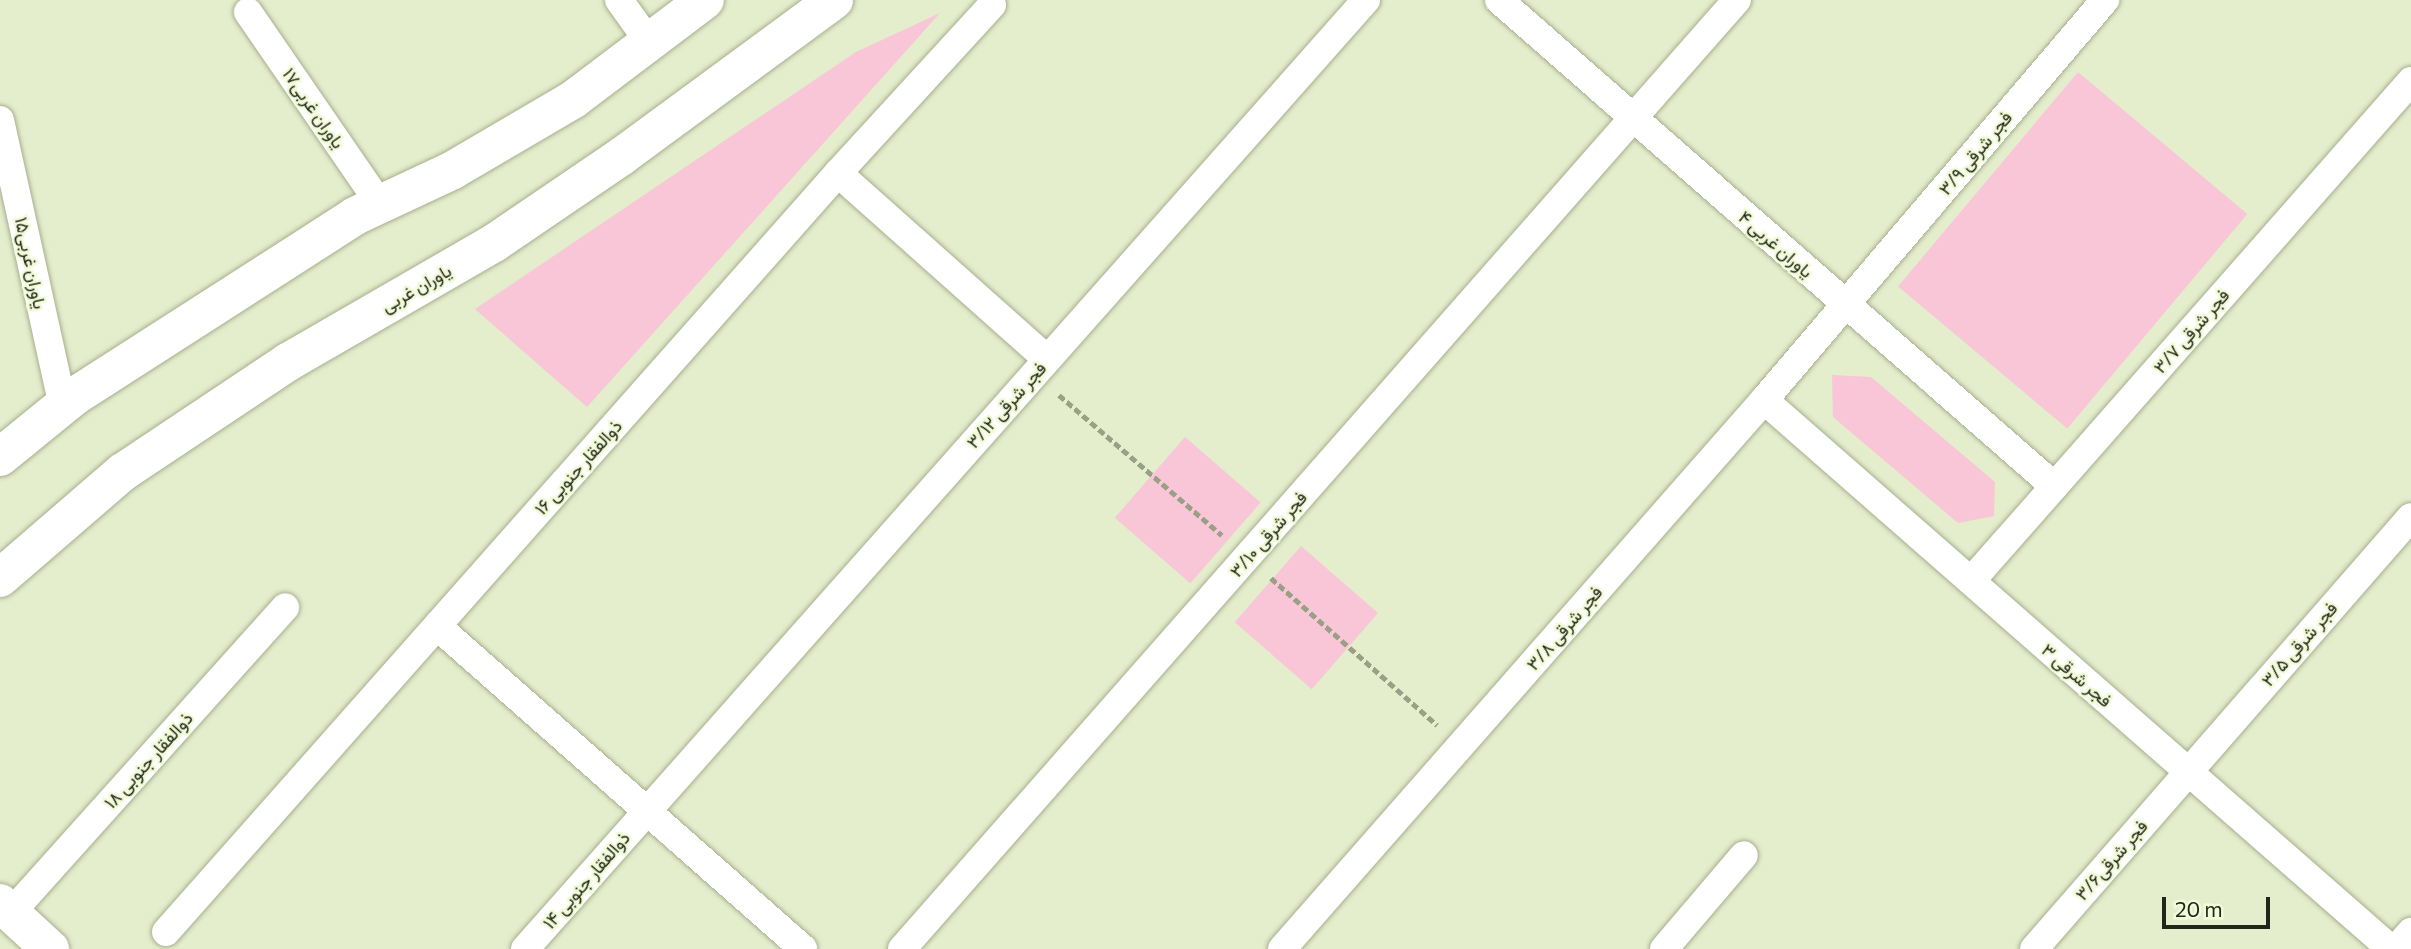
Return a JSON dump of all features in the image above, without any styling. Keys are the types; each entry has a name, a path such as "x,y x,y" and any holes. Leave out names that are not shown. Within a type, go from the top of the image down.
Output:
{"main road":[{"path":"0,457 63,406 239,289 380,204 453,170 574,99 705,0"},
{"name":"یاوران غربی","path":"0,578 123,472 288,362 494,243 622,156 834,0"},
{"path":"5,908 50,949"}],"street":[{"path":"619,0 649,42"},
{"name":"۳/۱۲ فجر شرقی","path":"647,811 1366,0"},
{"name":"۴ یاوران غربی","path":"1499,0 2054,486"},
{"name":"۳/۱۰ فجر شرقی","path":"902,949 1737,0"},
{"name":"۳/۹ فجر شرقی","path":"1846,305 2105,0"},
{"name":"۱۶ ذوالفقار جنوبی","path":"166,932 838,173 992,5"},
{"name":"یاوران غربی۱۷","path":"248,12 380,204"},
{"name":"۳/۷ فجر شرقی","path":"1971,581 2411,81"},
{"name":"یاوران غربی۱۵","path":"0,120 63,406"},
{"path":"838,173 1041,366"},
{"name":"۳/۸ فجر شرقی","path":"1282,949 1846,305"},
{"name":"۳ فجر شرقی","path":"1764,400 2391,949"},
{"name":"۳/۵ فجر شرقی","path":"2187,771 2411,517"},
{"name":"۱۸ ذوالفقار جنوبی","path":"5,908 285,607"},
{"path":"437,626 803,949"},
{"name":"فجر شرقی۳/۶","path":"2034,949 2187,771"},
{"name":"۱۴ ذوالفقار جنوبی","path":"525,949 647,811"},
{"path":"1664,949 1744,856"},
{"path":"2396,949 2411,932"}],"path":[{"path":"1041,366 1247,557 1461,746"}],"shaded area":[{"path":"940,13 587,407 475,309 856,52"},
{"path":"2078,72 2247,214 2067,429 1898,286"},
{"path":"1832,375 1871,377 1995,482 1994,516 1958,523 1833,417"},
{"path":"1185,437 1260,503 1190,583 1115,518"},
{"path":"1301,546 1378,613 1312,689 1235,622"}]}
